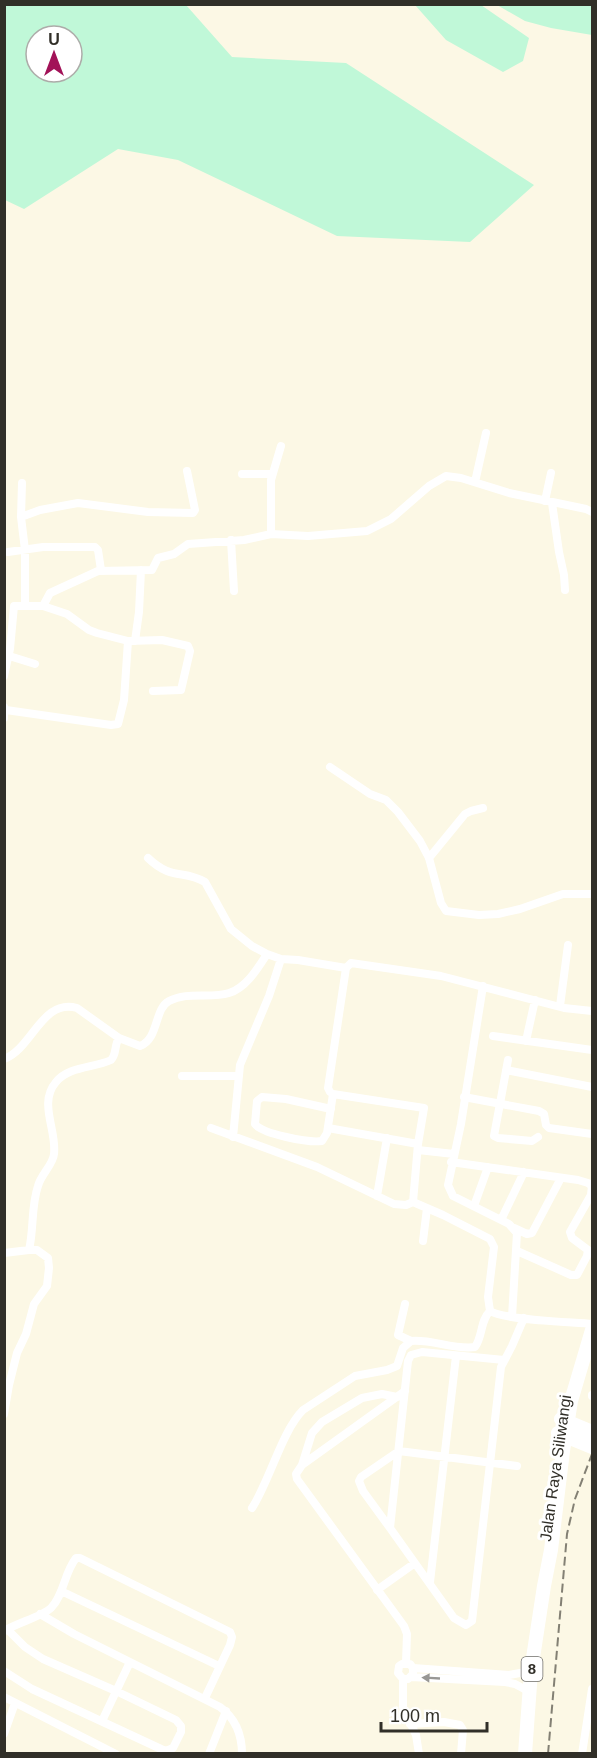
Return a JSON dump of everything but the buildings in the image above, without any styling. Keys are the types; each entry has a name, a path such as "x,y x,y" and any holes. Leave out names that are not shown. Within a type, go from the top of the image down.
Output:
{"highway":[{"name":"Jalan Raya Siliwangi","path":"564,1420 592,1325"},
{"name":"Jalan Raya Siliwangi","path":"544,1586 544,1558 573,1362 592,1325"},
{"path":"571,1401 588,1430"},
{"path":"564,1420 588,1430"},
{"name":"Jalan Raya Siliwangi","path":"525,1754 531,1671 551,1550 561,1467 561,1434"},
{"path":"561,1434 591,1447"},
{"path":"561,1467 574,1453 591,1447"}],"street":[{"path":"475,482 486,433"},
{"path":"271,534 272,474 281,446"},
{"path":"21,517 40,510 78,503 148,512 193,513 195,510 187,471"},
{"path":"551,473 548,502 564,575 565,590"},
{"path":"242,474 272,474"},
{"path":"43,606 50,593 100,570 153,569 158,558 174,554 188,544 244,540 271,534 308,536 367,531 391,519 442,477 449,476 475,482 496,490 592,512"},
{"path":"22,483 21,517 25,550 25,605"},
{"path":"231,540 234,591"},
{"path":"8,552 49,547 96,548 100,570"},
{"path":"5,712 118,724 124,700 125,666 139,612 141,570"},
{"path":"4,676 13,608 17,605 43,606 68,614 93,632 132,641 162,640 186,645 189,648 182,690 153,692"},
{"path":"7,656 35,664"},
{"path":"330,767 357,786 392,805 429,858 442,906 449,912 498,914 564,894 592,894"},
{"path":"429,858 465,814 483,808"},
{"path":"148,858 168,872 199,878 205,882 231,929 252,946 280,959 346,968"},
{"path":"560,1006 568,945"},
{"path":"4,1059 17,1052 51,1013 64,1007 76,1008 119,1038 137,1046 143,1046 150,1037 166,1002 188,996 232,992 254,975 267,954"},
{"path":"233,1137 238,1076 244,1051 269,996 280,959"},
{"path":"413,1202 424,1108 333,1094 328,1088 346,968 351,963 441,976 560,1006 592,1011"},
{"path":"483,986 448,1180 450,1193 527,1234 532,1233 561,1178"},
{"path":"526,1041 535,1000"},
{"path":"493,1036 592,1050"},
{"path":"29,1250 37,1188 54,1156 54,1142 48,1110 51,1091 58,1080 68,1073 111,1060 115,1055 116,1042 119,1038"},
{"path":"508,1060 496,1137 532,1141 538,1137"},
{"path":"506,1070 592,1087"},
{"path":"182,1077 238,1076"},
{"path":"331,1109 266,1096 258,1099 255,1124 262,1131 315,1142 324,1138 328,1128 331,1109 333,1094"},
{"path":"464,1097 541,1111 549,1128 592,1134"},
{"path":"211,1128 317,1167 399,1205 413,1202 490,1239 494,1246 488,1298 490,1311 494,1314 592,1325"},
{"path":"328,1128 387,1138 488,1167 586,1182 592,1188 591,1195 570,1232 570,1236 588,1250 580,1269 573,1276 517,1251"},
{"path":"377,1196 387,1138"},
{"path":"474,1206 488,1167"},
{"path":"501,1220 524,1172"},
{"path":"423,1241 427,1208"},
{"path":"512,1317 517,1251 517,1235 514,1228"},
{"path":"4,1253 37,1250 48,1258 49,1277 44,1292 34,1304 26,1334 17,1353 4,1414"},
{"path":"405,1304 398,1335 412,1341 465,1347 475,1347 484,1318 490,1311"},
{"path":"517,1466 490,1462 399,1451 359,1479 363,1491 415,1563 458,1622 466,1626 472,1621 490,1462 498,1386 504,1360 524,1318"},
{"path":"412,1341 416,1353"},
{"path":"252,1508 261,1495 297,1417 303,1410 355,1376 387,1371 397,1366 403,1348 412,1341"},
{"path":"390,1528 409,1358 416,1353 504,1360"},
{"path":"430,1582 456,1356"},
{"path":"405,1391 302,1466 297,1471 297,1479 406,1630 409,1665 413,1674 407,1678 403,1707 417,1740 419,1754"},
{"path":"302,1466 312,1432 322,1422 362,1398 382,1394 397,1397"},
{"path":"4,1671 32,1689 166,1751 176,1744 181,1732 179,1723 35,1654 6,1630 52,1606 74,1560 78,1557 228,1630 232,1637 231,1642 206,1698"},
{"path":"377,1590 415,1563"},
{"path":"61,1590 219,1666"},
{"path":"40,1614 68,1631 206,1698 225,1711 234,1722 241,1738 243,1754"},
{"path":"102,1721 130,1662"},
{"path":"530,1692 515,1684 464,1676 409,1665 399,1666 398,1670 398,1673 407,1678 464,1676 510,1675 531,1671"},
{"path":"582,1754 592,1689"},
{"path":"4,1697 116,1754"},
{"path":"4,1734 15,1703"},
{"path":"209,1754 225,1711"},
{"path":"410,1724 444,1722 460,1725 463,1730 461,1754"}],"green space":[{"path":"4,5 186,5 232,57 346,63 534,185 470,242 337,236 178,160 118,149 24,209 5,200"},
{"path":"415,5 481,5 529,38 523,61 503,72 446,40"},
{"path":"497,5 592,5 592,35 525,21"}],"railway":[{"path":"548,1754 567,1534 575,1499 592,1454"}]}
